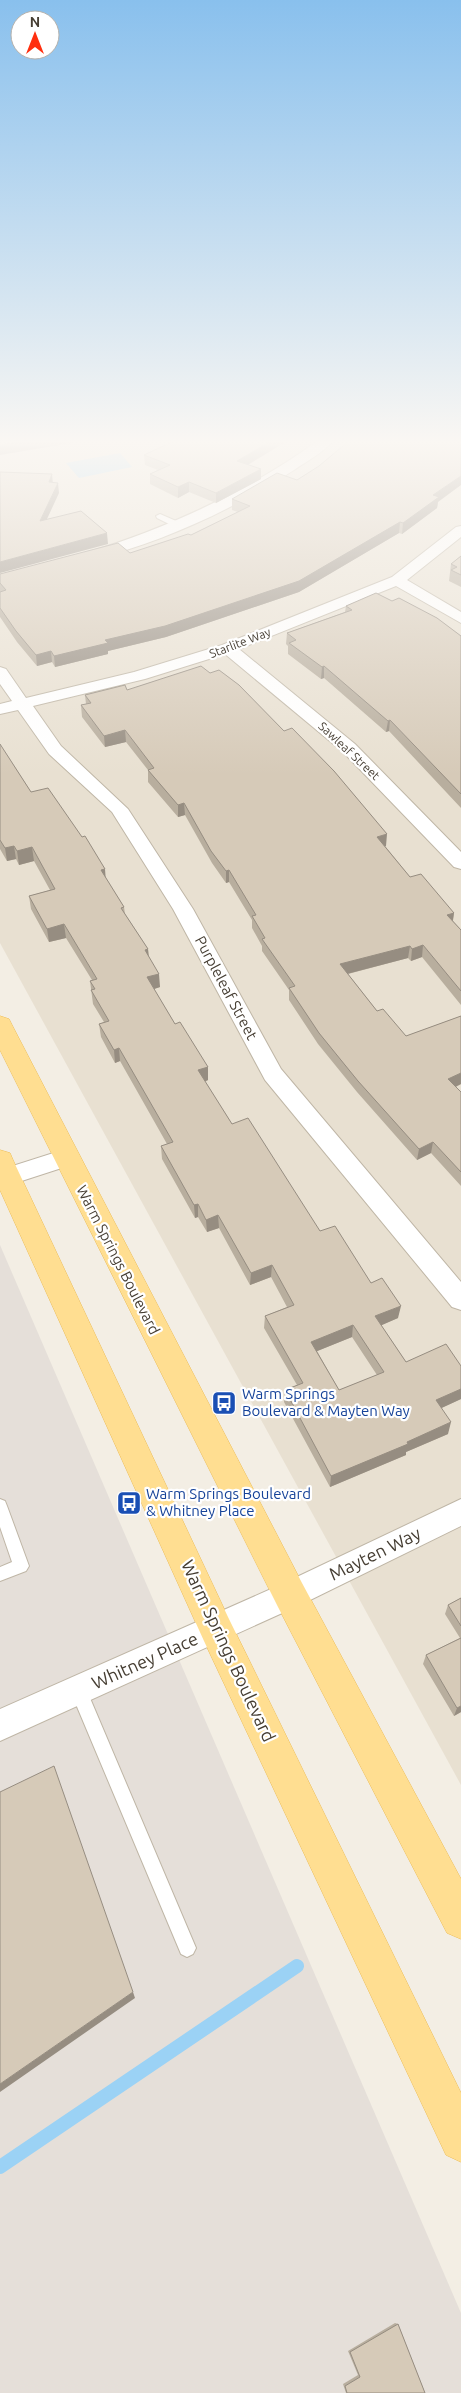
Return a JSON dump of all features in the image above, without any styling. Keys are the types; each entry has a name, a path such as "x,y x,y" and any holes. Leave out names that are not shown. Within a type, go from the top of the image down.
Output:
{"main road":[{"name":"Warm Springs Boulevard","path":"0,1025 290,1596 461,1919"},
{"name":"Warm Springs Boulevard","path":"3,1172 216,1629 461,2140"}],"street":[{"path":"76,560 101,552"},
{"name":"Starlite Way","path":"0,709 139,676 228,648 397,580 433,552"},
{"path":"397,580 461,618"},
{"name":"Sawleaf Street","path":"228,648 349,748 461,863"},
{"name":"Purpleleaf Street","path":"0,672 55,750 119,809 183,908 273,1074 461,1300"},
{"path":"3,1172 66,1158"},
{"name":"Mayten Way","path":"290,1596 461,1512"},
{"name":"Whitney Place","path":"0,1725 290,1596"}],"lane":[{"path":"0,1506 21,1566 0,1574"},
{"path":"78,1690 187,1948"}],"shaded area":[{"path":"0,552 461,552 461,1785 0,943"},
{"path":"0,1245 461,2313 461,2393 0,2393"}],"building":[{"path":"0,552 38,552 0,562"},
{"path":"85,552 349,552 299,581 165,626 105,640 108,643 54,656 51,651 36,655 0,608 0,592 6,590 0,583 0,574"},
{"path":"461,556 461,575 451,570 457,567 451,564"},
{"path":"376,593 392,601 399,598 437,618 461,636 461,794 390,720 388,721 324,666 322,667 289,643 296,640 287,633 352,610 346,606"},
{"path":"201,666 210,673 219,670 239,685 284,731 292,728 334,771 387,834 377,837 410,877 421,874 454,913 447,915 461,930 461,991 423,945 412,949 410,946 340,964 377,1011 383,1009 406,1036 461,1016 461,1073 448,1079 461,1092 461,1172 433,1142 419,1149 358,1081 319,1033 289,988 295,986 262,939 265,938 252,916 256,915 229,870 226,871 211,851 184,803 178,805 148,770 154,768 125,730 104,736 81,705 91,703 85,695 125,685 127,690"},
{"path":"0,744 31,792 48,788 82,837 85,836 105,869 101,870 124,907 121,908 148,949 145,950 159,974 147,977 175,1024 180,1022 208,1067 198,1070 232,1124 248,1118 320,1231 335,1226 371,1283 382,1278 401,1306 375,1316 406,1362 446,1344 461,1366 461,1389 436,1400 451,1422 407,1442 408,1444 331,1476 285,1390 303,1383 265,1316 294,1305 272,1265 251,1273 218,1215 206,1220 198,1204 194,1205 161,1146 173,1142 119,1048 114,1050 99,1024 109,1021 91,990 95,989 90,981 97,979 64,924 47,929 29,896 55,889 32,847 17,851 14,846 5,848 0,840","holes":["353,1325 384,1372 339,1390 311,1342"]},
{"path":"461,1598 461,1626 448,1605"},
{"path":"461,1638 461,1706 457,1708 426,1655"},
{"path":"54,1766 133,1992 0,2084 0,1792"},
{"path":"398,2324 425,2393 347,2393 345,2386 360,2377 350,2352"}],"waterway":[{"path":"0,2167 297,1966"}],"place":[{"name":"Warm Springs Boulevard & Mayten Way","path":"224,1403"},
{"name":"Warm Springs Boulevard & Whitney Place","path":"129,1503"}]}
